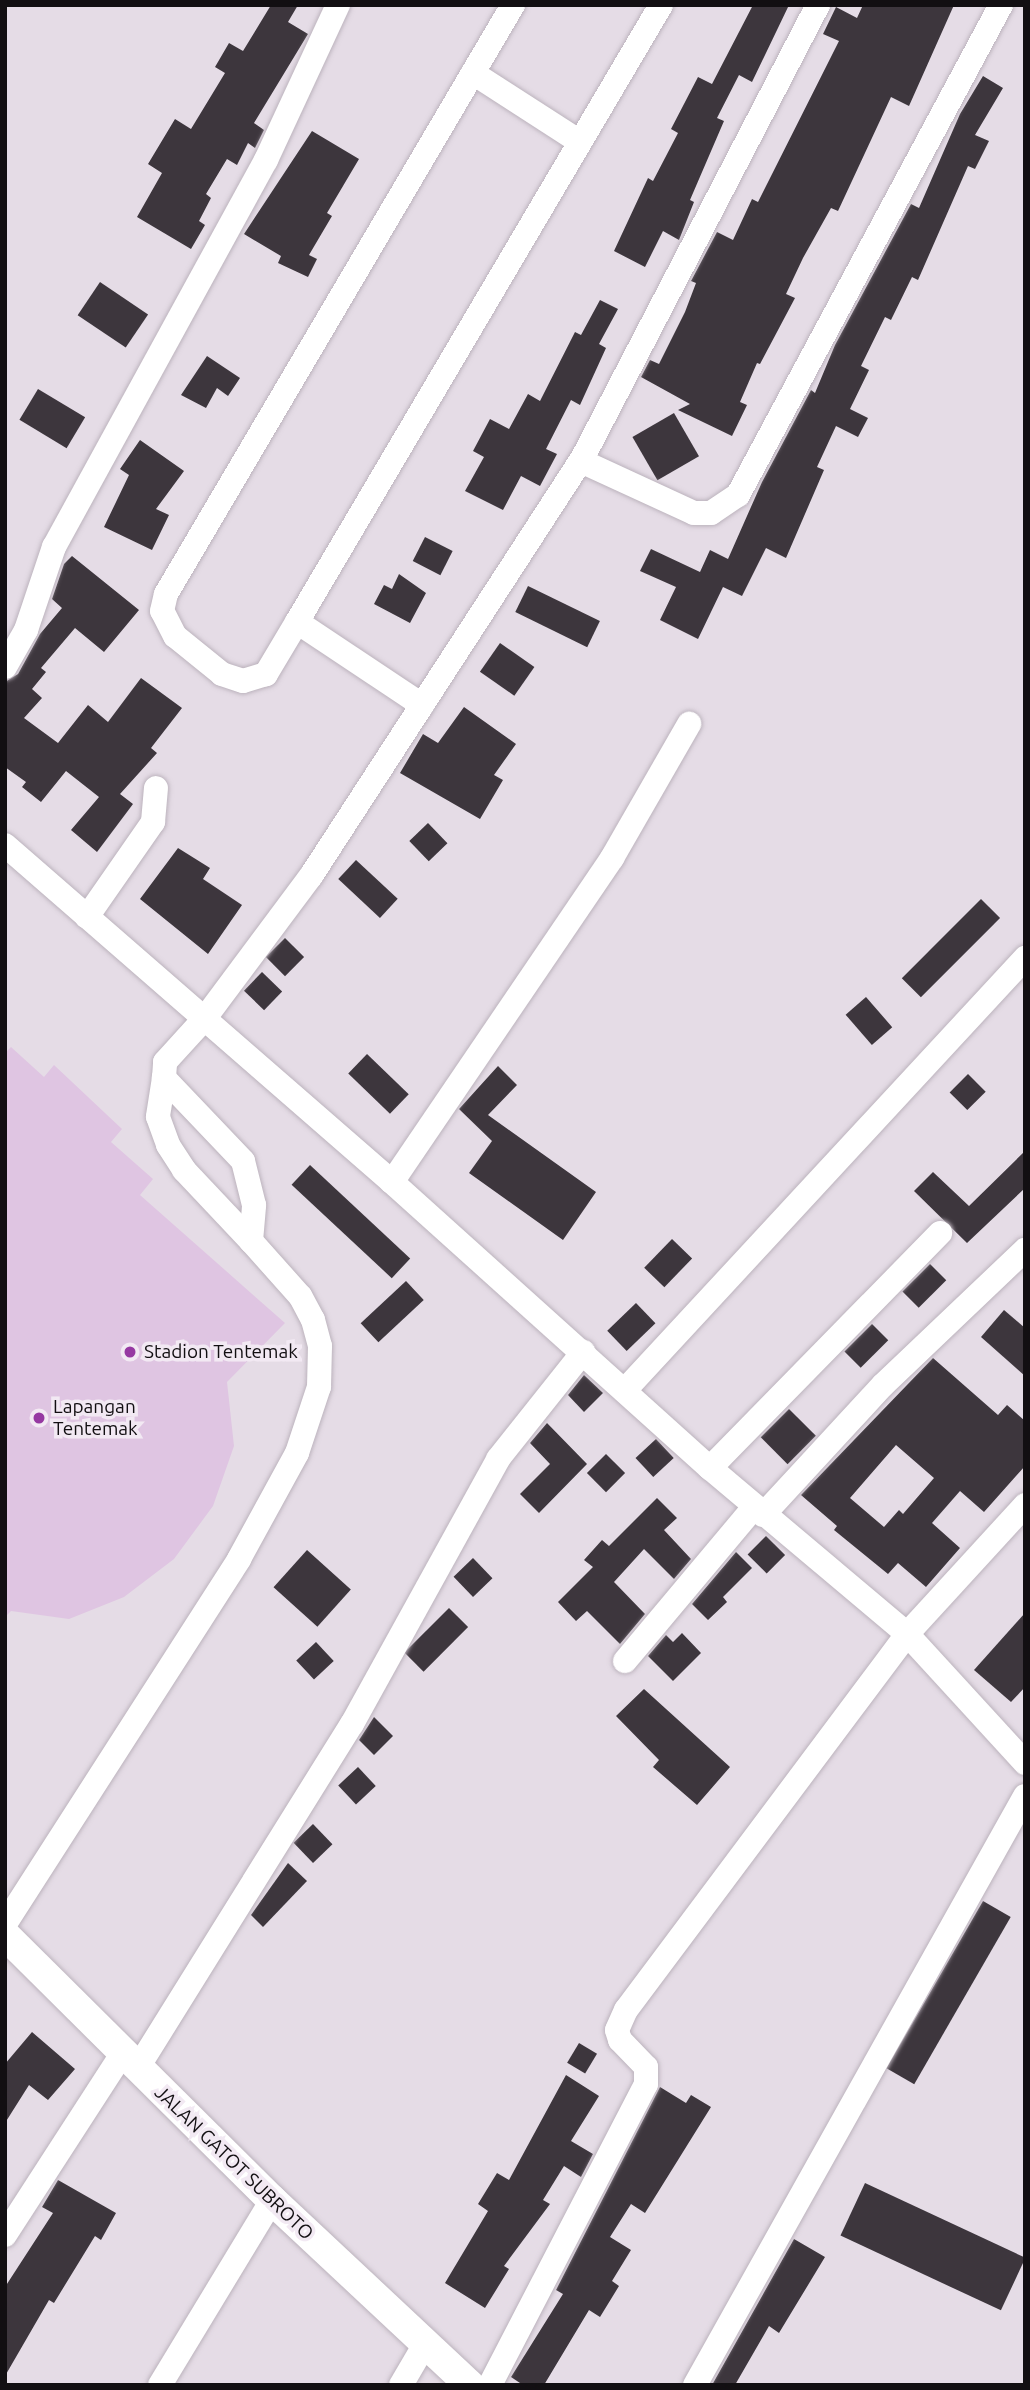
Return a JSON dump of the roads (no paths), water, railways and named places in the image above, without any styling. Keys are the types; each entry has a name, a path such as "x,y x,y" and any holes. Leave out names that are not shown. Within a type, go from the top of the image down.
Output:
{"street":[{"path":"5,667 26,630 54,547 266,160 338,5"},
{"path":"513,5 166,594 162,611 165,624 201,659 243,681 266,674 660,5"},
{"path":"5,1924 239,1559 297,1453 319,1387 320,1346 300,1296 184,1170 169,1145 158,1117 165,1062 205,1018 311,876 580,461 818,5"},
{"path":"580,461 694,513 710,513 738,495 1002,5"},
{"path":"473,73 580,142"},
{"path":"297,622 422,705"},
{"path":"392,1182 611,858 689,724"},
{"path":"87,917 153,822 156,789"},
{"path":"5,845 392,1182 759,1511 907,1634 1025,1763"},
{"path":"625,1390 1025,958"},
{"path":"164,1078 243,1161 254,1205 251,1241"},
{"path":"710,1468 940,1233"},
{"path":"625,1661 759,1511 883,1385 1025,1250"},
{"path":"5,2235 129,2062 352,1724 498,1459 583,1352"},
{"path":"490,2385 646,2084 646,2067 620,2040 620,2021 907,1634 1025,1505"},
{"path":"695,2385 1025,1796"},
{"name":"JALAN GATOT SUBROTO","path":"5,1936 129,2062 470,2385"},
{"path":"160,2385 272,2200"},
{"path":"401,2385 425,2344"}],"place":[{"name":"Stadion Tentemak","path":"130,1352"},
{"name":"Lapangan Tentemak","path":"39,1418"}]}
